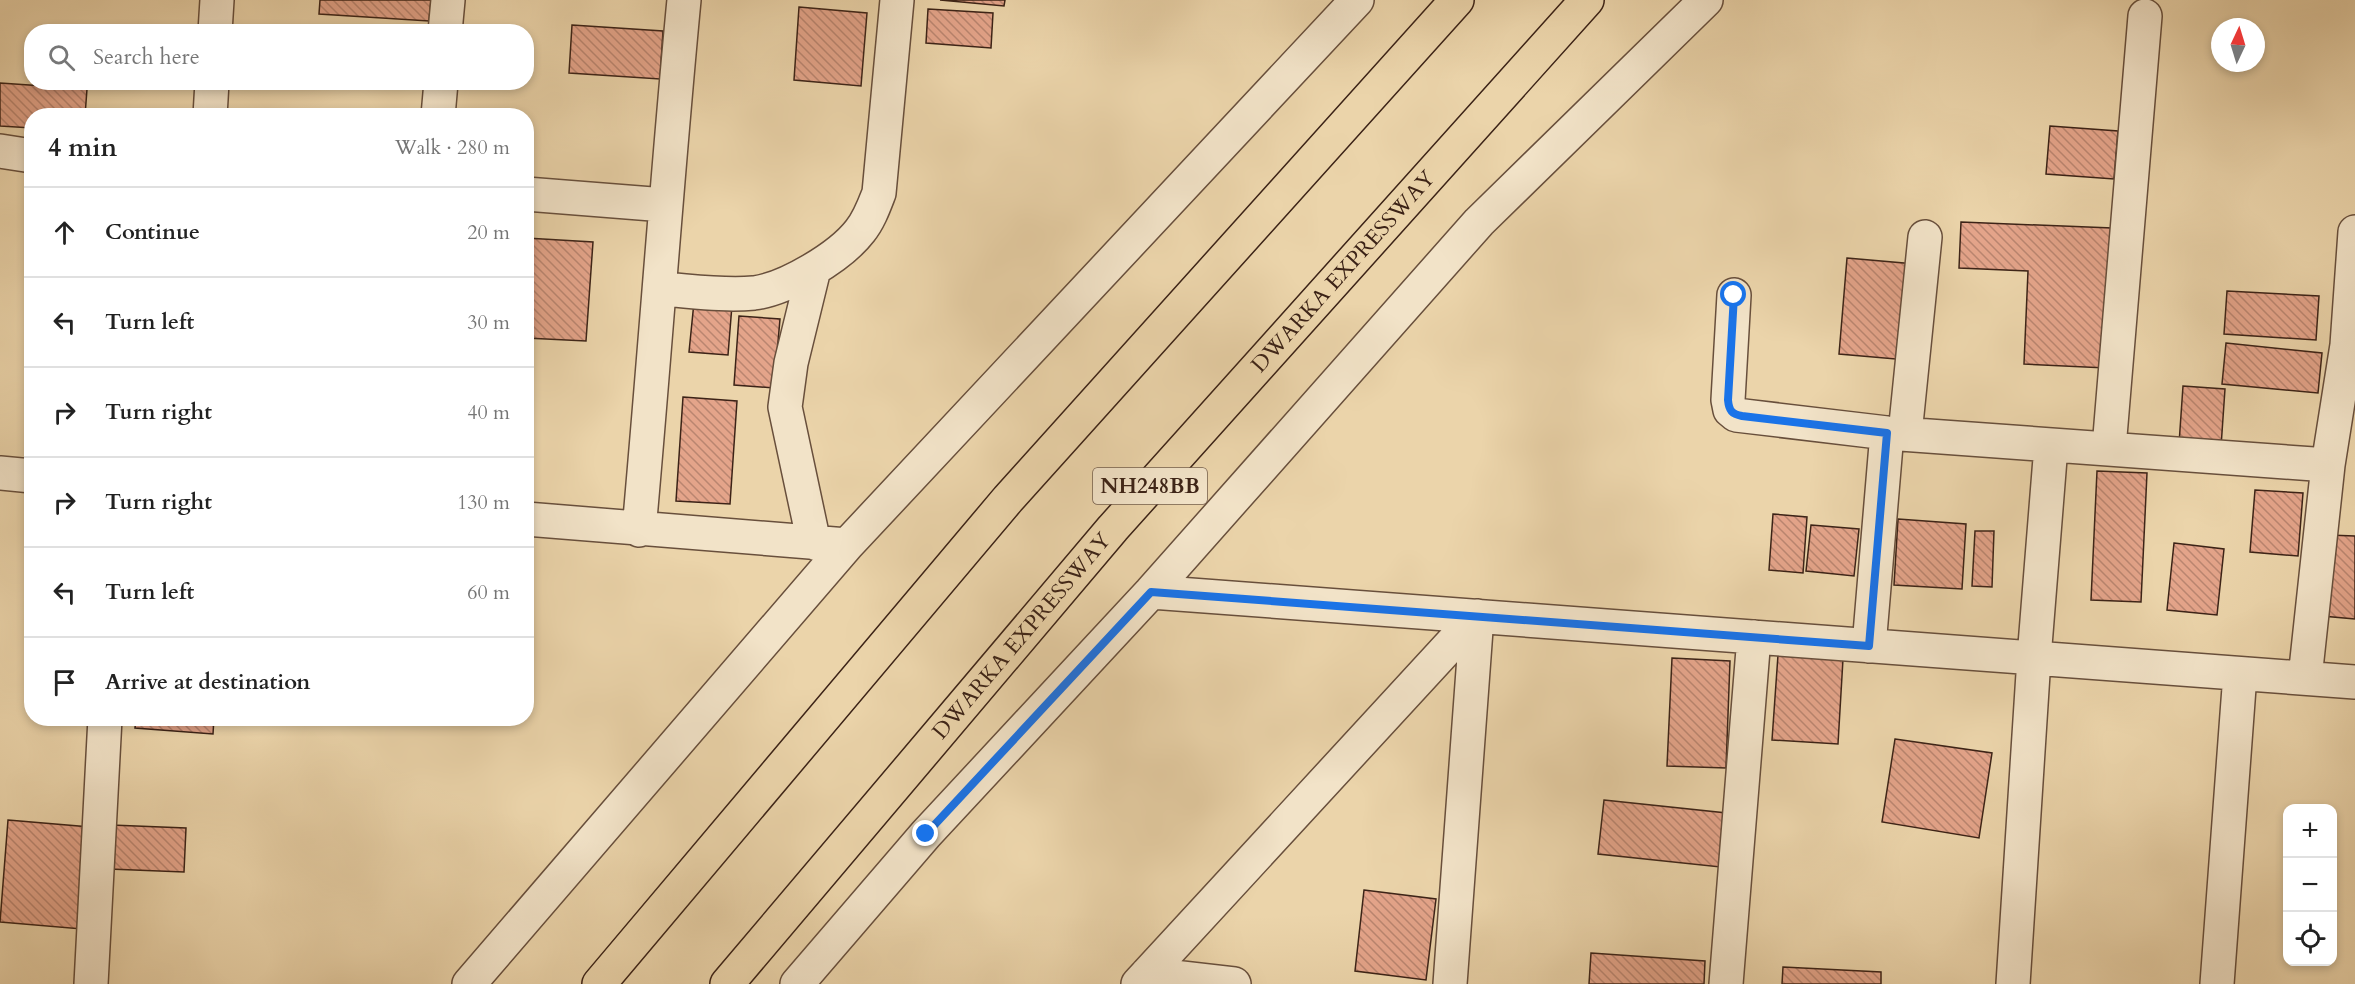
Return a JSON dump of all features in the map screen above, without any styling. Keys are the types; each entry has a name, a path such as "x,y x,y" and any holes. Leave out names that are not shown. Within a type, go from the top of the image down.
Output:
{"highway":[{"path":"599,984 1008,499 1457,0"},
{"name":"DWARKA EXPRESSWAY","path":"727,984 1113,528 1587,0"}],"street":[{"path":"216,24 217,0"},
{"path":"446,24 448,0"},
{"path":"639,530 661,289 664,205 684,0"},
{"path":"661,289 736,294 769,290 814,268 860,231 879,193 897,0"},
{"path":"469,984 847,545 1357,0"},
{"path":"797,984 926,834 1151,592 1479,222 1706,0"},
{"path":"2109,448 2145,16"},
{"path":"210,108 212,90"},
{"path":"439,108 440,90"},
{"path":"0,151 24,155"},
{"path":"534,195 664,205"},
{"path":"2304,678 2328,465 2347,345 2355,232"},
{"path":"1869,646 1896,434 1925,237"},
{"path":"814,268 791,363 784,407 814,543"},
{"path":"1734,295 1728,407 1732,412 1742,416 1896,434 2328,465"},
{"path":"2013,984 2034,658 2051,446"},
{"path":"0,474 24,476"},
{"path":"534,520 847,545"},
{"path":"1151,592 2355,682"},
{"path":"1142,979 1477,616"},
{"path":"1450,984 1477,616"},
{"path":"1726,984 1754,637"},
{"path":"2217,984 2240,674"},
{"path":"92,984 105,726"},
{"path":"1142,979 1234,984"}],"building":[{"path":"320,0 431,0 429,21 319,14"},
{"path":"940,0 1005,0 1004,6"},
{"path":"799,7 867,13 861,86 794,80"},
{"path":"928,9 993,13 991,48 926,43"},
{"path":"572,25 663,31 660,79 569,73"},
{"path":"0,83 24,85 24,90 87,90 86,108 24,108 24,128 0,126"},
{"path":"2050,126 2118,131 2114,179 2046,174"},
{"path":"1961,222 2112,228 2106,368 2024,364 2028,271 1959,268"},
{"path":"534,238 593,242 586,341 534,338"},
{"path":"1847,258 1915,264 1907,360 1839,354"},
{"path":"2227,291 2319,296 2316,340 2224,334"},
{"path":"694,302 732,305 728,355 689,352"},
{"path":"739,316 780,319 774,388 734,385"},
{"path":"2226,343 2322,353 2318,393 2222,384"},
{"path":"2183,386 2225,389 2221,447 2179,444"},
{"path":"683,397 737,401 730,504 676,501"},
{"path":"2097,471 2147,473 2141,602 2091,600"},
{"path":"2255,490 2303,493 2298,556 2250,552"},
{"path":"1773,514 1807,517 1803,573 1769,570"},
{"path":"1898,519 1966,524 1962,589 1894,585"},
{"path":"1811,525 1859,529 1854,576 1806,571"},
{"path":"1975,531 1994,531 1992,587 1972,586"},
{"path":"2328,535 2355,536 2355,619 2322,616"},
{"path":"2174,543 2224,549 2217,615 2167,610"},
{"path":"1778,655 1843,659 1838,744 1772,740"},
{"path":"1672,658 1730,661 1726,768 1667,766"},
{"path":"135,726 214,726 213,734 135,728"},
{"path":"1895,739 1992,753 1979,838 1882,822"},
{"path":"1604,800 1736,814 1730,868 1598,854"},
{"path":"8,820 90,827 82,929 0,922"},
{"path":"111,825 186,828 184,872 109,869"},
{"path":"1364,890 1436,899 1426,980 1355,971"},
{"path":"1591,953 1705,961 1704,984 1589,984"},
{"path":"1783,967 1881,972 1881,984 1782,984"}],"route":[{"path":"926,834 1151,592 1869,646 1887,433 1742,416 1732,412 1728,407 1728,400 1734,295"}]}
